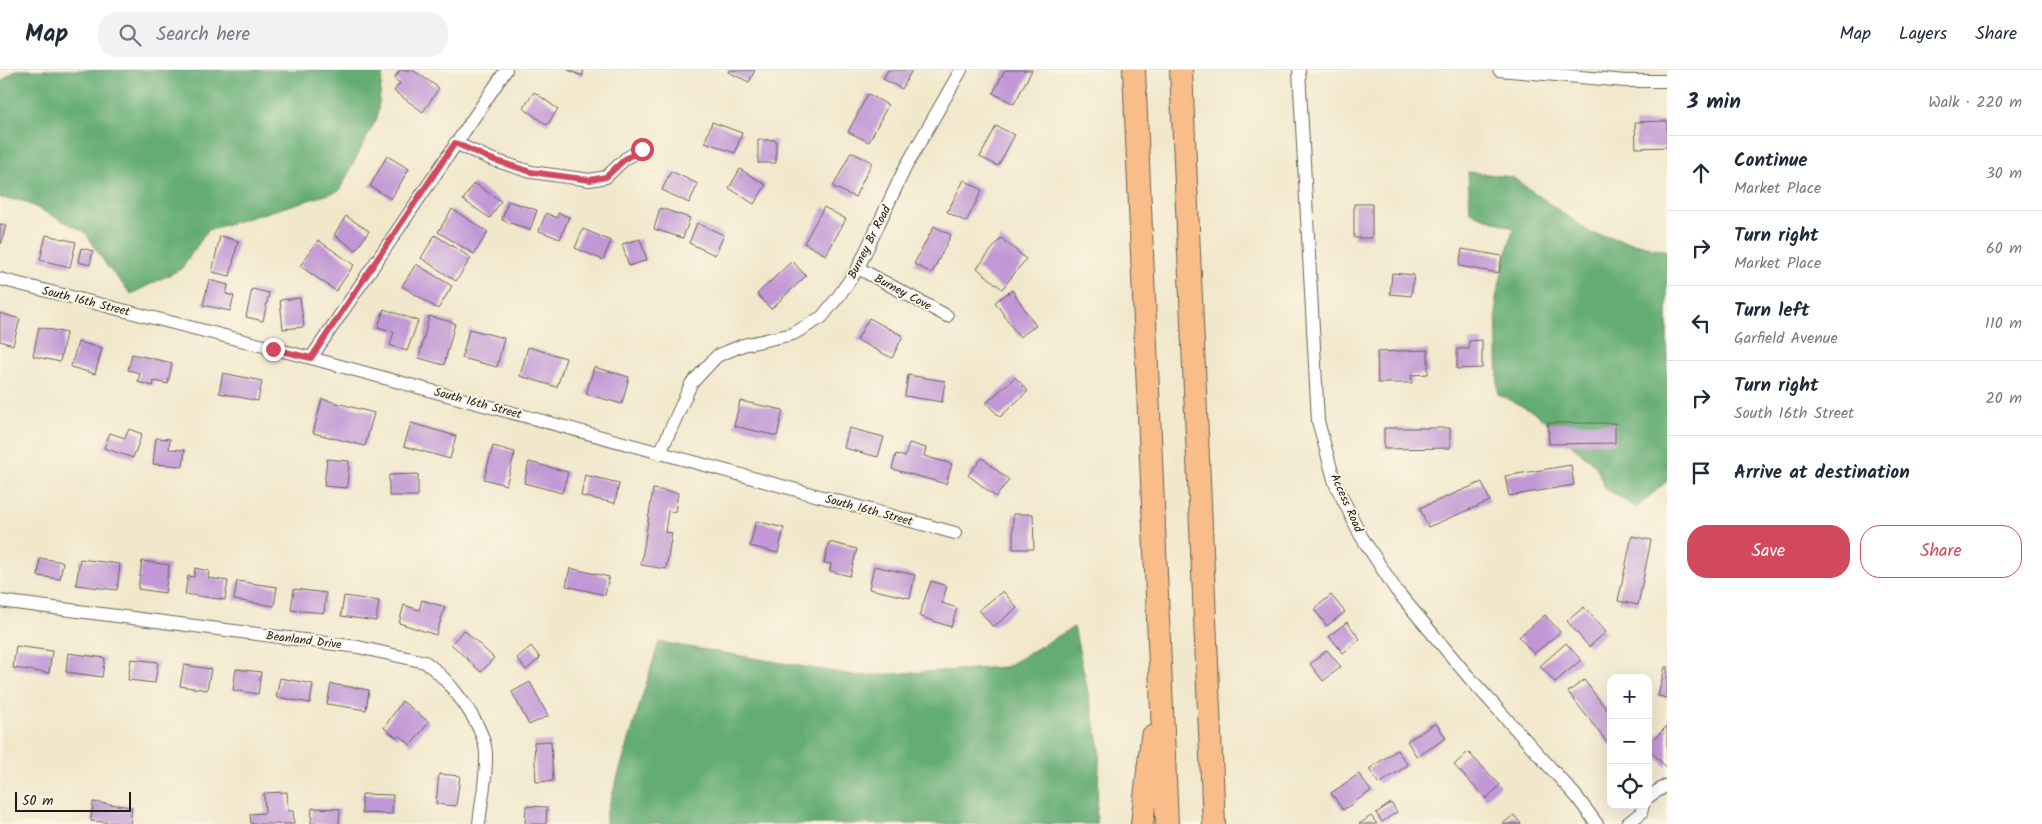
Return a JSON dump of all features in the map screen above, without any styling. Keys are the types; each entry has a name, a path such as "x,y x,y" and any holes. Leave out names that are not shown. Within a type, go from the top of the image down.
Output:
{"highway":[{"path":"1134,70 1167,824"},
{"path":"1181,70 1214,824"},
{"path":"1142,824 1161,656"},
{"path":"1210,740 1224,824"}],"street":[{"path":"311,358 506,70"},
{"name":"Burney Br Road","path":"660,454 691,384 717,356 743,346 793,334 822,318 858,268 906,168 961,70"},
{"name":"Access Road","path":"1299,70 1318,421 1335,483 1361,536 1396,590 1467,675 1576,796 1596,824"},
{"path":"1499,70 1626,81 1667,81"},
{"path":"455,143 491,159 531,172 590,180 606,177 625,159 642,149"},
{"name":"Burney Cove","path":"858,268 948,316"},
{"name":"South 16th Street","path":"0,279 311,358 955,533"},
{"name":"Beanland Drive","path":"0,601 358,647 425,662 434,668 462,700 477,725 487,753 479,824"},
{"path":"1652,794 1667,785"},
{"path":"1627,824 1641,813 1642,809"}],"green space":[{"path":"16,70 383,70 377,118 339,191 208,230 181,269 131,294 107,266 85,232 23,201 0,198 0,82"},
{"path":"1468,172 1512,177 1591,233 1667,251 1667,481 1636,508 1605,488 1596,466 1537,414 1498,394 1496,298 1513,228 1470,212"},
{"path":"1074,627 1100,748 1096,824 606,824 606,815 659,642 859,676 1005,667"}],"building":[{"path":"400,70 413,70 439,88 423,112 394,91 400,83 394,79"},
{"path":"568,70 584,70 582,76"},
{"path":"729,70 755,70 749,82 728,72"},
{"path":"888,70 912,70 902,89 883,79"},
{"path":"1005,70 1032,70 1014,104 993,93"},
{"path":"534,92 558,109 547,125 523,108"},
{"path":"868,94 888,105 869,142 848,132"},
{"path":"1667,121 1667,147 1636,148 1635,122"},
{"path":"712,122 742,133 735,153 705,142"},
{"path":"996,126 1015,135 998,166 980,157"},
{"path":"758,140 776,140 776,163 758,163"},
{"path":"851,152 872,162 855,197 833,187"},
{"path":"387,156 409,169 391,199 370,186"},
{"path":"740,169 766,185 754,204 729,188"},
{"path":"671,171 698,184 689,203 662,190"},
{"path":"964,180 982,190 966,222 947,212"},
{"path":"474,183 501,201 490,218 463,200"},
{"path":"508,201 537,210 530,230 502,220"},
{"path":"1354,204 1372,204 1372,238 1354,238"},
{"path":"824,207 846,219 826,255 804,243"},
{"path":"660,208 690,218 683,238 654,229"},
{"path":"452,209 488,232 474,254 438,232"},
{"path":"546,213 557,218 558,213 569,217 560,239 539,231"},
{"path":"346,216 369,231 356,250 334,235"},
{"path":"697,223 724,235 715,255 689,243"},
{"path":"0,224 6,225 1,244 0,244"},
{"path":"934,226 951,235 932,273 914,264"},
{"path":"583,229 611,241 603,260 575,248"},
{"path":"46,235 76,242 70,267 40,260"},
{"path":"435,235 471,258 456,281 421,258"},
{"path":"220,236 238,241 230,276 212,272"},
{"path":"1001,238 1026,259 1002,289 977,268"},
{"path":"640,239 647,260 629,266 622,244"},
{"path":"318,240 354,265 336,291 300,266"},
{"path":"81,248 93,251 90,265 78,262"},
{"path":"1462,249 1502,256 1499,273 1459,266"},
{"path":"792,261 806,276 771,309 757,294"},
{"path":"416,264 452,286 438,309 402,286"},
{"path":"1392,273 1414,275 1411,296 1390,294"},
{"path":"209,280 228,285 226,294 234,296 230,311 203,305"},
{"path":"252,289 269,293 263,321 246,317"},
{"path":"1012,290 1036,326 1019,337 995,302"},
{"path":"300,298 304,327 283,329 280,300"},
{"path":"384,309 418,321 407,351 390,345 394,332 378,327"},
{"path":"0,313 20,319 13,345 0,341"},
{"path":"429,316 455,323 444,365 419,358"},
{"path":"869,318 903,336 892,358 857,340"},
{"path":"39,327 66,333 60,362 33,356"},
{"path":"469,329 504,338 497,367 462,358"},
{"path":"1482,340 1482,368 1457,369 1457,349 1469,349 1469,341"},
{"path":"78,342 102,348 95,374 71,367"},
{"path":"528,347 566,358 557,387 520,376"},
{"path":"1428,350 1428,374 1411,375 1412,383 1378,383 1377,352"},
{"path":"132,354 172,363 168,384 154,381 153,386 138,382 140,373 128,370"},
{"path":"594,367 629,377 622,404 586,394"},
{"path":"223,373 262,381 258,401 219,393"},
{"path":"908,375 945,381 942,402 905,396"},
{"path":"1015,377 1028,391 1000,417 986,403"},
{"path":"322,399 374,413 365,446 313,433"},
{"path":"740,401 783,410 777,436 734,426"},
{"path":"411,423 456,436 450,459 404,446"},
{"path":"1548,423 1615,423 1615,443 1549,444"},
{"path":"849,428 884,437 878,457 844,448"},
{"path":"1384,428 1450,428 1450,448 1384,449"},
{"path":"129,429 142,434 133,458 104,448 110,433 125,438"},
{"path":"156,438 170,439 169,449 185,450 183,466 153,464"},
{"path":"909,443 926,448 924,456 952,464 946,484 892,469 896,454 905,457"},
{"path":"493,446 515,452 506,485 484,479"},
{"path":"982,458 1009,480 996,497 968,475"},
{"path":"327,459 349,461 347,488 324,486"},
{"path":"529,462 568,472 562,493 524,483"},
{"path":"1571,465 1574,485 1509,496 1505,476"},
{"path":"418,474 418,496 389,496 389,475"},
{"path":"585,475 619,483 615,503 581,496"},
{"path":"1482,482 1490,501 1428,527 1420,508"},
{"path":"653,489 678,493 675,512 668,511 665,532 672,533 666,569 641,565"},
{"path":"1013,514 1033,514 1034,549 1013,549"},
{"path":"756,521 784,528 778,553 750,546"},
{"path":"1632,536 1651,540 1638,605 1618,601"},
{"path":"829,542 857,549 850,576 830,571 831,564 824,563"},
{"path":"40,558 63,562 60,579 38,576"},
{"path":"80,559 120,564 117,590 76,585"},
{"path":"142,561 169,565 165,593 138,589"},
{"path":"874,566 915,575 910,598 869,589"},
{"path":"195,568 209,571 208,578 228,581 225,600 185,594 188,576 194,577"},
{"path":"570,568 609,577 605,595 566,586"},
{"path":"237,581 277,587 274,606 234,600"},
{"path":"931,581 947,586 942,603 957,608 951,627 919,616"},
{"path":"294,589 326,593 324,613 291,610"},
{"path":"1003,591 1017,608 993,627 979,610"},
{"path":"1331,595 1345,612 1327,626 1314,609"},
{"path":"344,596 379,601 376,621 341,616"},
{"path":"422,600 445,607 436,635 399,623 404,605 419,610"},
{"path":"1584,607 1606,632 1589,647 1567,621"},
{"path":"1545,615 1560,632 1534,654 1519,637"},
{"path":"1347,622 1360,639 1343,653 1329,636"},
{"path":"464,630 494,658 481,672 451,644"},
{"path":"1566,643 1581,660 1555,682 1540,666"},
{"path":"16,646 52,651 49,673 13,668"},
{"path":"531,646 540,658 526,670 517,658"},
{"path":"1327,650 1341,667 1323,681 1310,664"},
{"path":"68,653 105,658 102,677 66,672"},
{"path":"131,659 158,662 155,683 128,680"},
{"path":"184,665 211,669 207,690 180,686"},
{"path":"1665,667 1667,667 1667,698 1658,696"},
{"path":"236,669 261,672 258,694 233,690"},
{"path":"280,678 313,684 310,703 276,697"},
{"path":"1584,680 1607,710 1607,742 1568,692"},
{"path":"530,682 548,716 529,725 512,692"},
{"path":"331,684 369,690 366,710 327,704"},
{"path":"402,701 429,722 411,745 399,735 397,738 384,728"},
{"path":"1436,723 1446,738 1417,757 1407,741"},
{"path":"1667,726 1667,768 1652,752 1652,741"},
{"path":"551,741 553,781 536,782 534,742"},
{"path":"1397,750 1408,765 1379,784 1369,769"},
{"path":"1468,752 1500,785 1486,799 1454,765"},
{"path":"439,774 460,776 456,806 436,804"},
{"path":"1359,774 1371,791 1343,810 1331,793"},
{"path":"287,792 288,811 293,811 294,824 251,824 250,814 265,813 264,793"},
{"path":"362,794 393,795 392,814 362,813"},
{"path":"93,802 132,807 130,824 91,821"},
{"path":"1391,803 1397,812 1382,822 1376,813"},
{"path":"526,806 547,807 546,824 525,824"},
{"path":"312,808 340,809 339,824 311,824"},
{"path":"1514,815 1521,824 1502,824"},
{"path":"1371,816 1377,824 1359,824"}],"route":[{"path":"273,349 311,358 455,143 491,159 531,172 590,180 606,177 625,159 642,149"}]}
